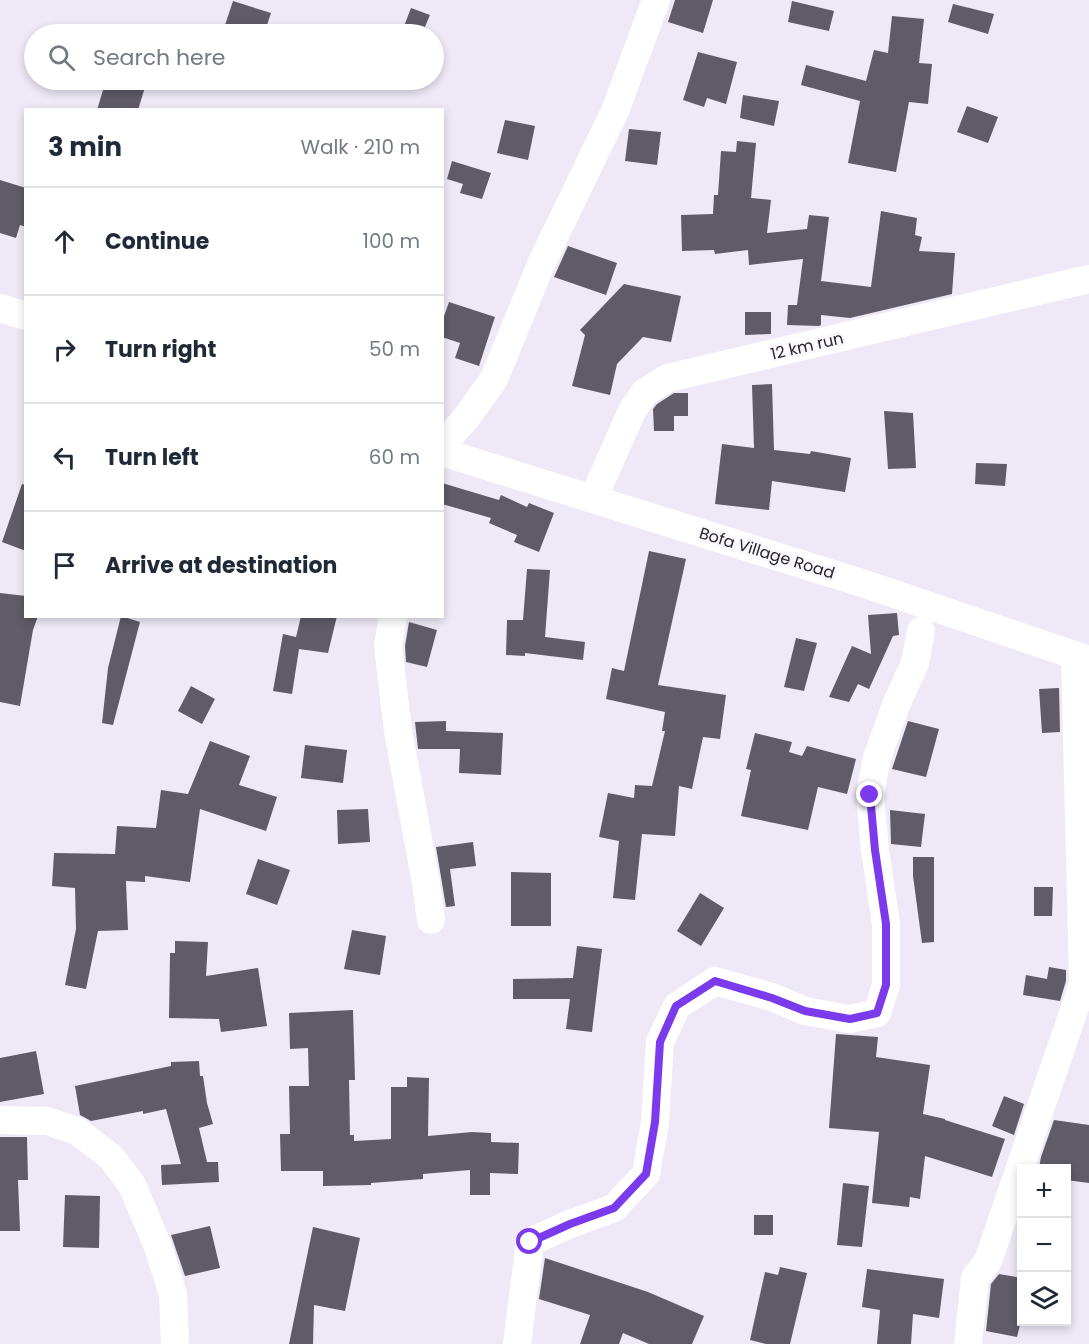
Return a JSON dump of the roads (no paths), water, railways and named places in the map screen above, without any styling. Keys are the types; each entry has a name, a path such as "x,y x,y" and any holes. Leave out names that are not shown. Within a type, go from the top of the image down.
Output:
{"street":[{"path":"444,444 494,379 542,262 615,111 656,0"},
{"name":"12 km run","path":"593,500 632,411 645,392 668,378 1089,279"},
{"path":"0,308 24,315"},
{"name":"Bofa Village Road","path":"444,453 865,584 1082,658"},
{"path":"393,618 388,646 398,731 431,920"},
{"path":"517,1344 530,1242 614,1208 646,1174 655,1122 660,1042 676,1006 715,981 772,998 805,1011 850,1019 877,1013 886,985 886,924 875,850 870,795 878,758 896,705 915,663 921,631"},
{"path":"968,1344 975,1278 988,1261 1083,984 1082,658"},
{"path":"0,1120 48,1121 77,1131 111,1157 132,1185 157,1244 173,1294 175,1344"}]}
